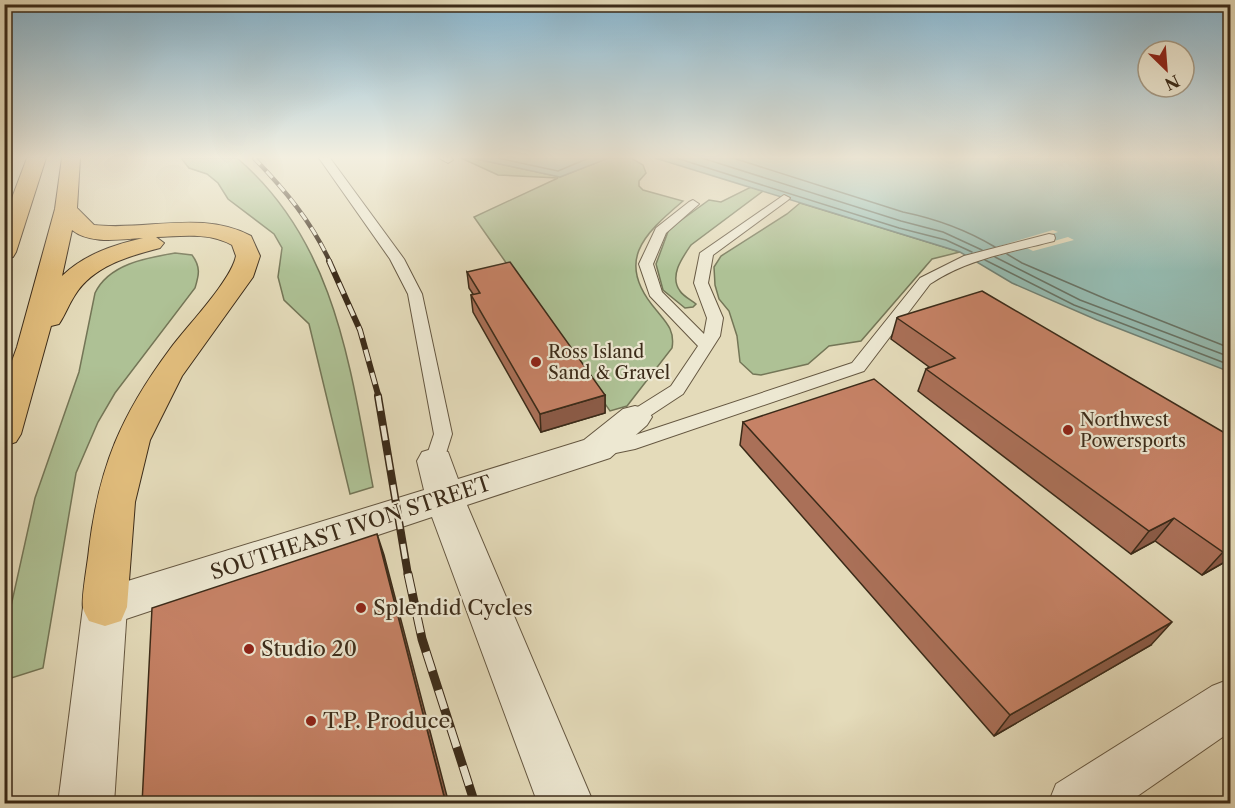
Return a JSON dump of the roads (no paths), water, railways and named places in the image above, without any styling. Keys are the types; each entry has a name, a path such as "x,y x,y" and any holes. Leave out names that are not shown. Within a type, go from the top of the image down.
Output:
{"highway":[{"path":"4,252 20,196"},
{"path":"4,434 32,347 67,196"},
{"path":"66,209 87,230 94,232 129,233 195,228 212,229 235,237 246,246 249,258 240,277 165,381 132,440 119,487 105,607"},
{"path":"32,347 72,280 97,263 130,249 164,240 212,236 235,237"}],"street":[{"path":"597,449 635,417"},
{"name":"SOUTHEAST IVON STREET","path":"105,607 440,480 597,449"},
{"path":"440,480 566,804"},
{"path":"86,804 105,607"},
{"path":"1076,804 1230,703"}],"lane":[{"path":"351,196 397,259 415,294 443,434 440,480"},
{"path":"635,417 677,390 712,336 715,318 701,283 706,253 784,198"},
{"path":"693,204 660,231 646,264 655,293 706,345"},
{"path":"597,449 628,444 858,367 925,281 936,272 952,264 1049,238"}],"water":[{"path":"777,196 1230,196 1230,372 1097,320 1012,283 960,252"}],"railway":[{"path":"287,196 314,233 330,262"},
{"path":"329,261 360,330 379,398"},
{"path":"378,396 408,575"},
{"path":"408,574 422,639 475,804"}],"place":[{"name":"Ross Island Sand & Gravel","path":"536,362"},
{"name":"Northwest Powersports","path":"1068,430"},
{"name":"Splendid Cycles","path":"361,608"},
{"name":"Studio 20","path":"249,649"},
{"name":"T.P. Produce","path":"311,721"}]}
